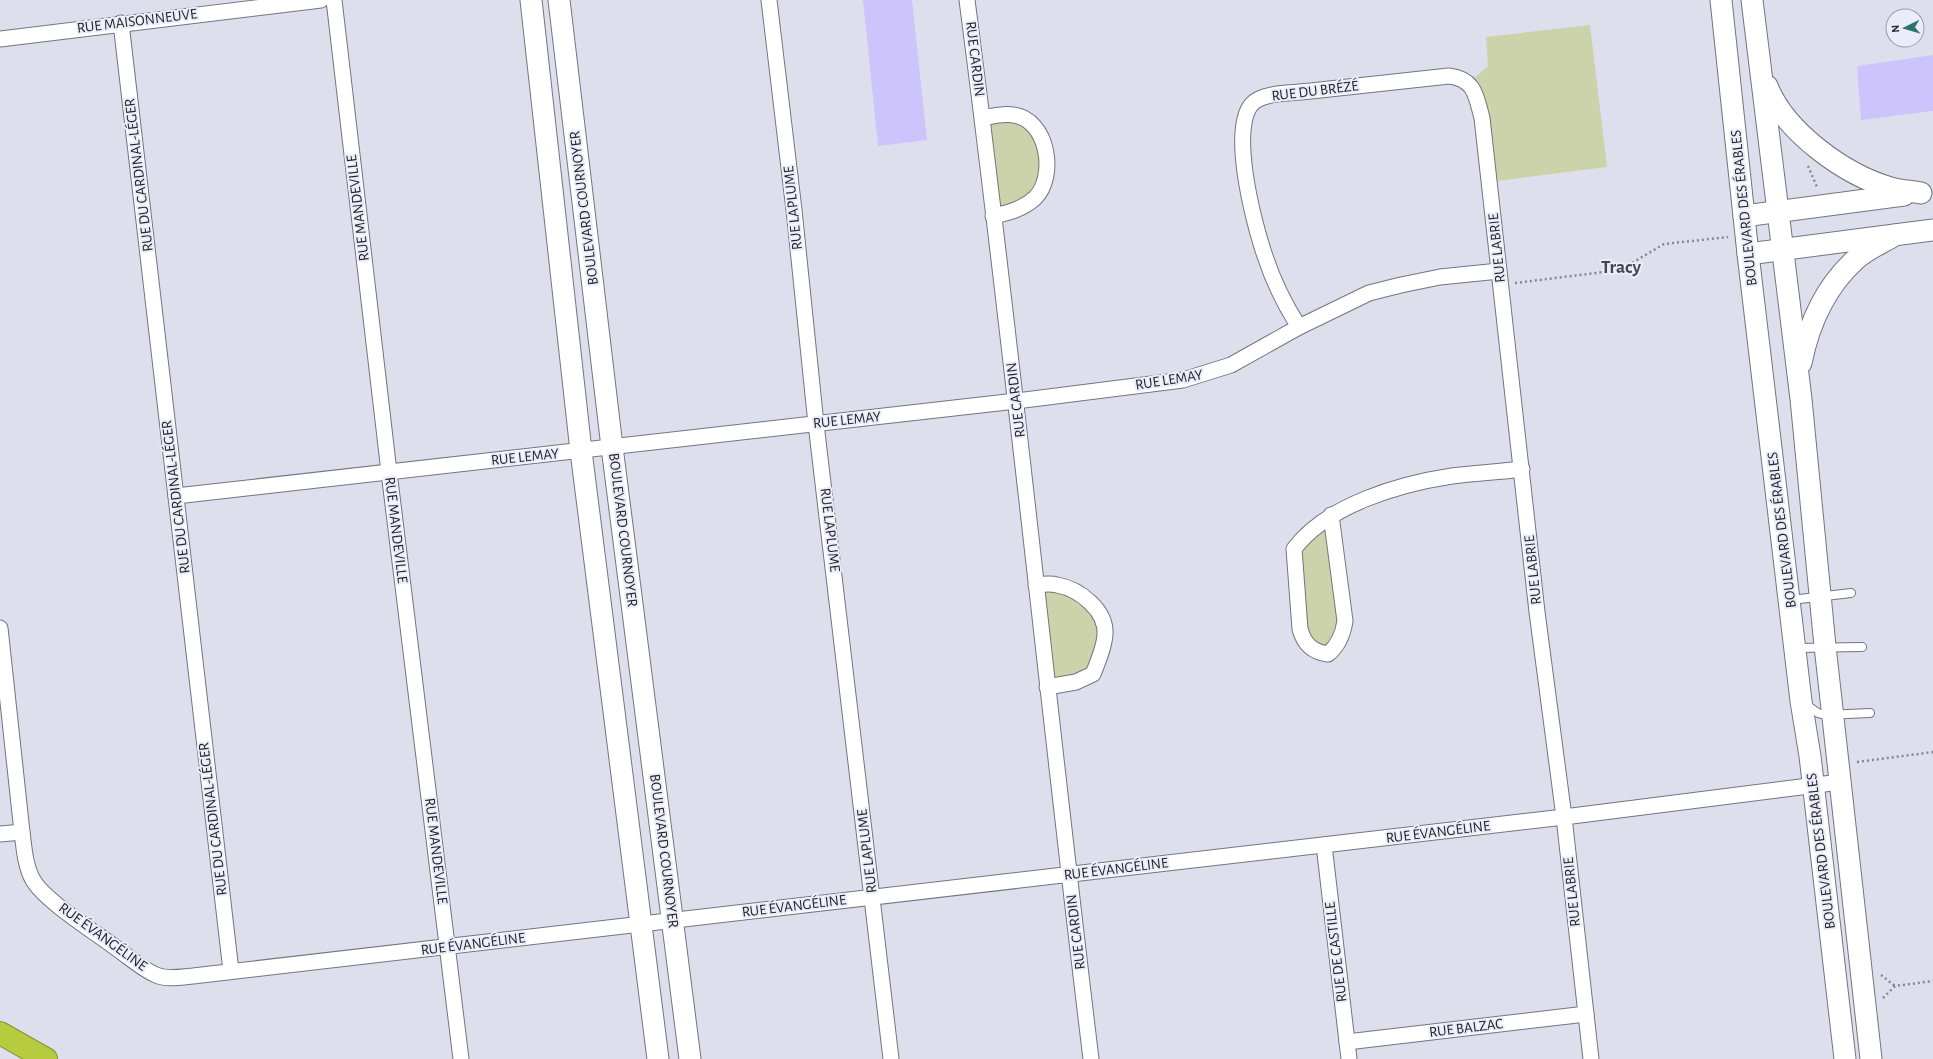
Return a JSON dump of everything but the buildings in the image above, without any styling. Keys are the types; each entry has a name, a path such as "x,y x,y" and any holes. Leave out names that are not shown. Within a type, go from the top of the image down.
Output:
{"highway":[{"path":"0,1033 46,1059"}],"street":[{"name":"RUE MAISONNEUVE","path":"0,38 322,0"},
{"name":"RUE MANDEVILLE","path":"334,0 389,472 461,1059"},
{"name":"BOULEVARD COURNOYER","path":"531,0 581,451 658,1059"},
{"name":"BOULEVARD COURNOYER","path":"560,0 612,447 690,1059"},
{"name":"RUE LAPLUME","path":"769,0 816,424 891,1059"},
{"name":"RUE CARDIN","path":"967,0 983,118 1047,687 1091,1059"},
{"name":"BOULEVARD DES ÉRABLES","path":"1721,0 1748,254 1845,1059"},
{"name":"BOULEVARD DES ÉRABLES","path":"1752,0 1801,399 1825,646 1871,1059"},
{"name":"RUE DU CARDINAL-LÉGER","path":"121,23 231,971"},
{"path":"1761,69 1776,104 1803,135 1819,150 1872,182 1892,189 1927,192"},
{"name":"RUE DU BRÉZÉ","path":"1298,327 1286,305 1265,257 1251,208 1243,141 1244,120 1249,108 1257,100 1269,96 1335,88 1449,76 1458,77 1470,83"},
{"name":"RUE LABRIE","path":"1470,83 1477,98 1482,118 1538,619 1564,817 1591,1059"},
{"name":"RUE CARDIN","path":"983,118 1014,115 1026,119 1042,138 1046,151 1047,165 1045,182 1035,197 1024,206 1010,213 993,216"},
{"path":"1744,216 1927,192"},
{"path":"1748,254 1933,230"},
{"path":"1801,399 1801,364 1804,347 1817,311 1826,294 1857,259 1895,235"},
{"name":"RUE LEMAY","path":"176,496 1016,401 1197,377 1230,366 1298,327 1377,291 1440,277 1499,271"},
{"path":"1331,515 1345,621 1343,631 1335,648 1328,654 1318,653 1303,639 1300,629 1294,549 1310,531 1331,515 1373,497 1416,483 1452,476 1522,470"},
{"path":"1036,584 1057,584 1077,592 1088,601 1104,622 1105,636 1093,674 1076,682 1047,687"},
{"name":"RUE ÉVANGÉLINE","path":"0,628 22,832 32,879 40,889 142,967 157,976 167,978 1564,817 1840,782"},
{"path":"0,834 22,832"},
{"name":"RUE DE CASTILLE","path":"1324,845 1349,1059"},
{"name":"RUE BALZAC","path":"1347,1042 1586,1014"}],"lane":[{"path":"1790,600 1851,593"},
{"path":"1796,648 1825,646 1862,647"},
{"path":"1801,701 1818,713 1833,715 1870,713"}],"path":[{"path":"1807,165 1819,190"},
{"path":"1511,284 1620,270 1664,244 1732,237"},
{"path":"1852,762 1933,752"},
{"path":"1877,972 1895,986"},
{"path":"1881,1000 1895,986 1933,981"}],"green space":[{"path":"1590,25 1607,167 1489,182 1471,81 1488,66 1486,37"},
{"path":"986,121 1025,121 1044,150 1043,182 1023,204 998,215"},
{"path":"1329,520 1342,621 1327,651 1305,638 1296,550"},
{"path":"1043,584 1057,585 1104,622 1091,671 1053,683"}],"district":[{"name":"Tracy","path":"1621,267"}]}
